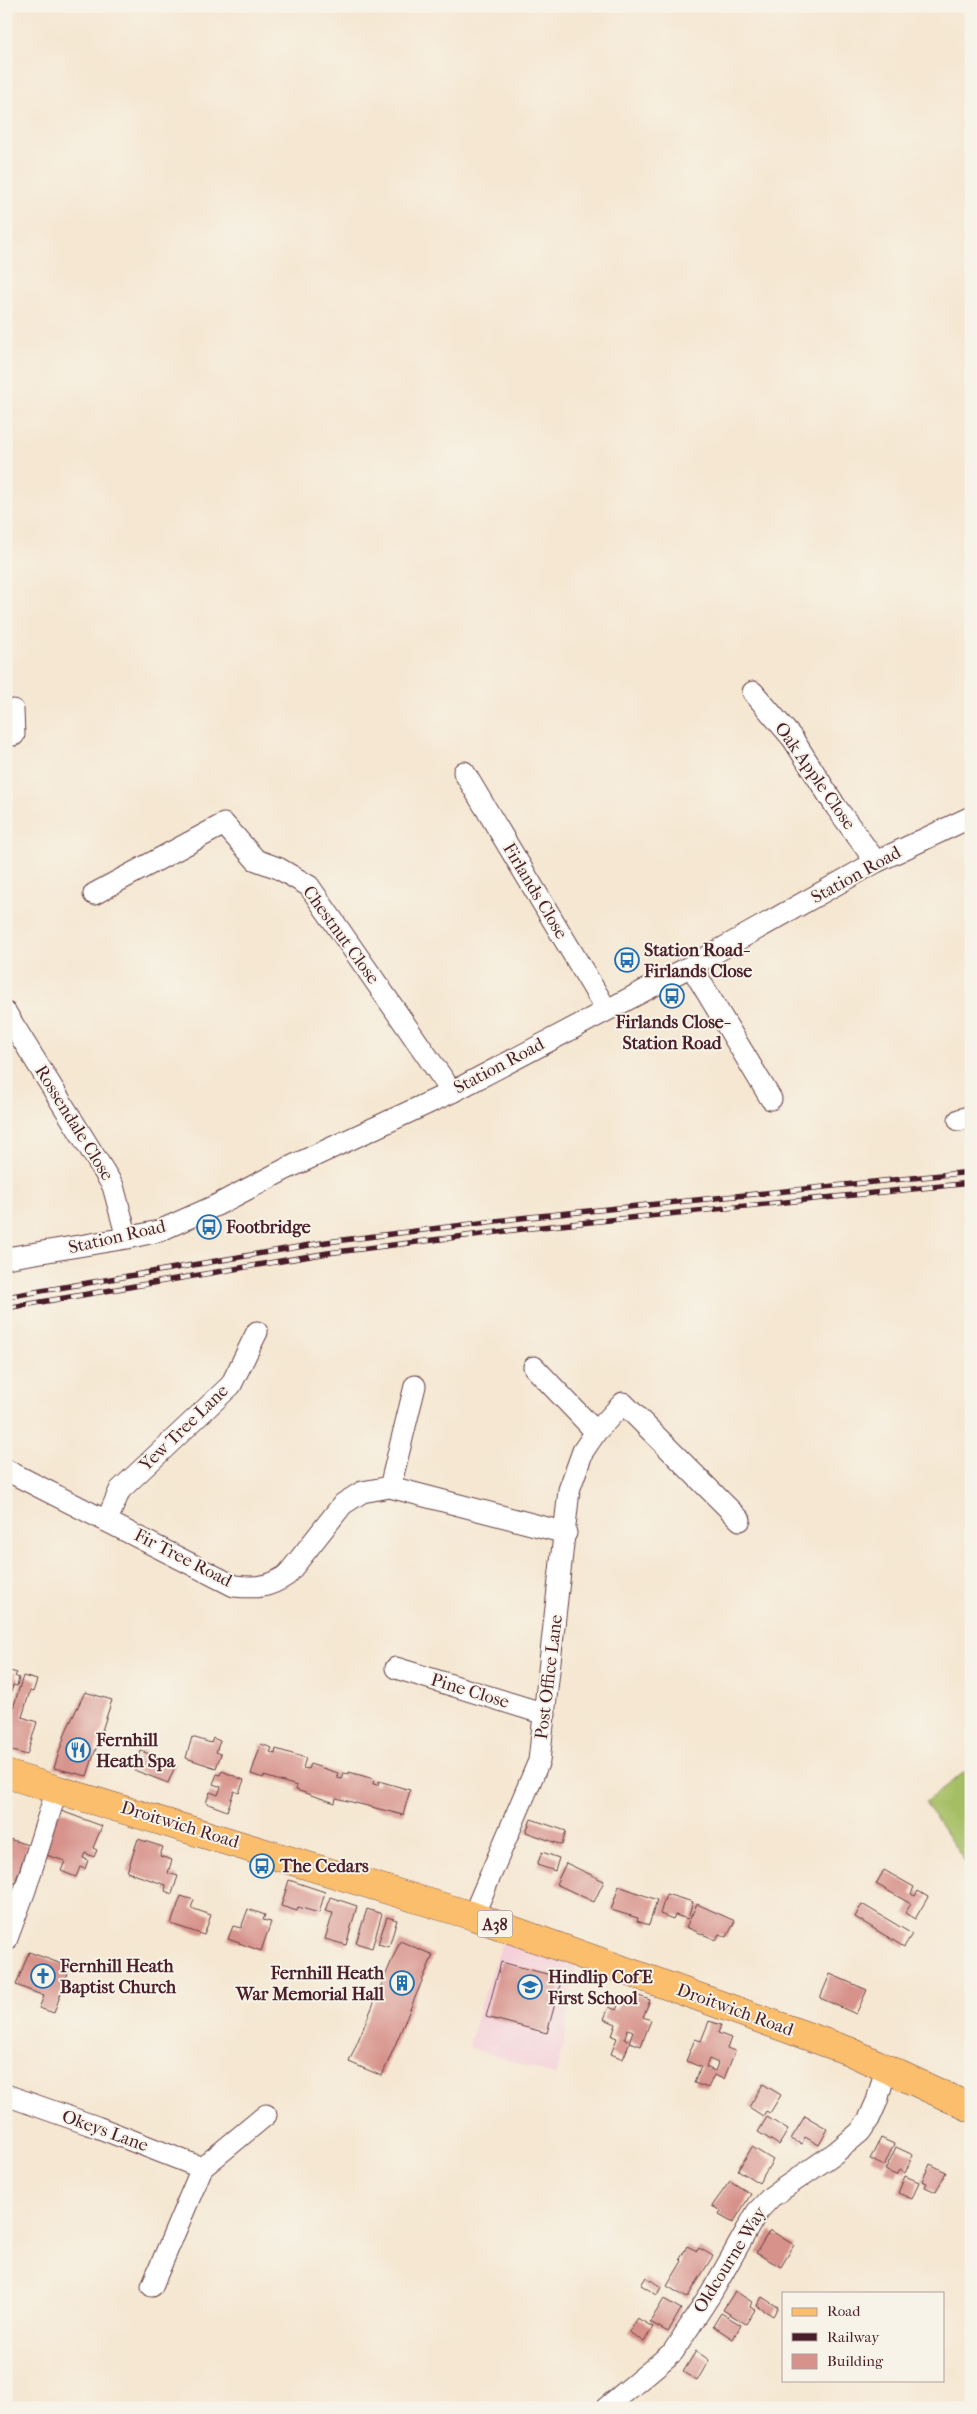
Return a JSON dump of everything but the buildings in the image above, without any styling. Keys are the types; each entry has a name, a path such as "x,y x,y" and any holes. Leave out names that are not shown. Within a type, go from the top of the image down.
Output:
{"main road":[{"name":"Droitwich Road","path":"6,1774 473,1916 849,2051 971,2108"}],"street":[{"name":"Oak Apple Close","path":"753,692 793,739 836,807 876,862"},
{"path":"14,735 16,709"},
{"name":"Firlands Close","path":"464,772 606,1009"},
{"name":"Station Road","path":"6,1258 159,1231 217,1205 286,1169 452,1092 606,1009 691,966 876,862 971,817"},
{"name":"Chestnut Close","path":"94,894 224,824 256,860 278,868 309,886 452,1092"},
{"path":"691,966 770,1099"},
{"name":"Rossendale Close","path":"6,1013 113,1186 127,1238"},
{"name":"Yew Tree Lane","path":"107,1520 120,1490 231,1385 257,1332"},
{"path":"534,1367 596,1432"},
{"path":"390,1487 415,1386"},
{"name":"Post Office Lane","path":"473,1916 539,1761 566,1533 569,1490 584,1451 596,1432 623,1403 740,1520"},
{"name":"Fir Tree Road","path":"6,1470 234,1586 257,1588 277,1582 287,1575 344,1504 362,1492 390,1487 566,1533"},
{"name":"Pine Close","path":"396,1668 545,1714"},
{"path":"6,1941 25,1890 57,1789"},
{"name":"Oldcourne Way","path":"606,2408 672,2352 712,2292 757,2212 771,2197 835,2153 860,2132 869,2119 877,2101 886,2068"},
{"name":"Okeys Lane","path":"6,2096 97,2127 202,2168"},
{"path":"152,2286 202,2168 266,2116"}],"shaded area":[{"name":"Hindlip CofE First School","path":"503,1941 576,1965 564,2041 556,2076 468,2047"}],"green space":[{"path":"971,1767 971,1871 925,1802"}],"railway":[{"path":"6,1297 327,1242 520,1218 971,1172"},
{"path":"6,1308 328,1253 522,1229 971,1183"}],"place":[{"name":"Station Road- Firlands Close","path":"627,960"},
{"name":"Firlands Close- Station Road","path":"672,996"},
{"name":"Footbridge","path":"209,1227"},
{"name":"Fernhill Heath Spa","path":"78,1750"},
{"name":"The Cedars","path":"262,1866"},
{"name":"Fernhill Heath Baptist Church","path":"43,1976"},
{"name":"Fernhill Heath War Memorial Hall","path":"402,1983"},
{"name":"Hindlip CofE First School","path":"530,1987"}]}
